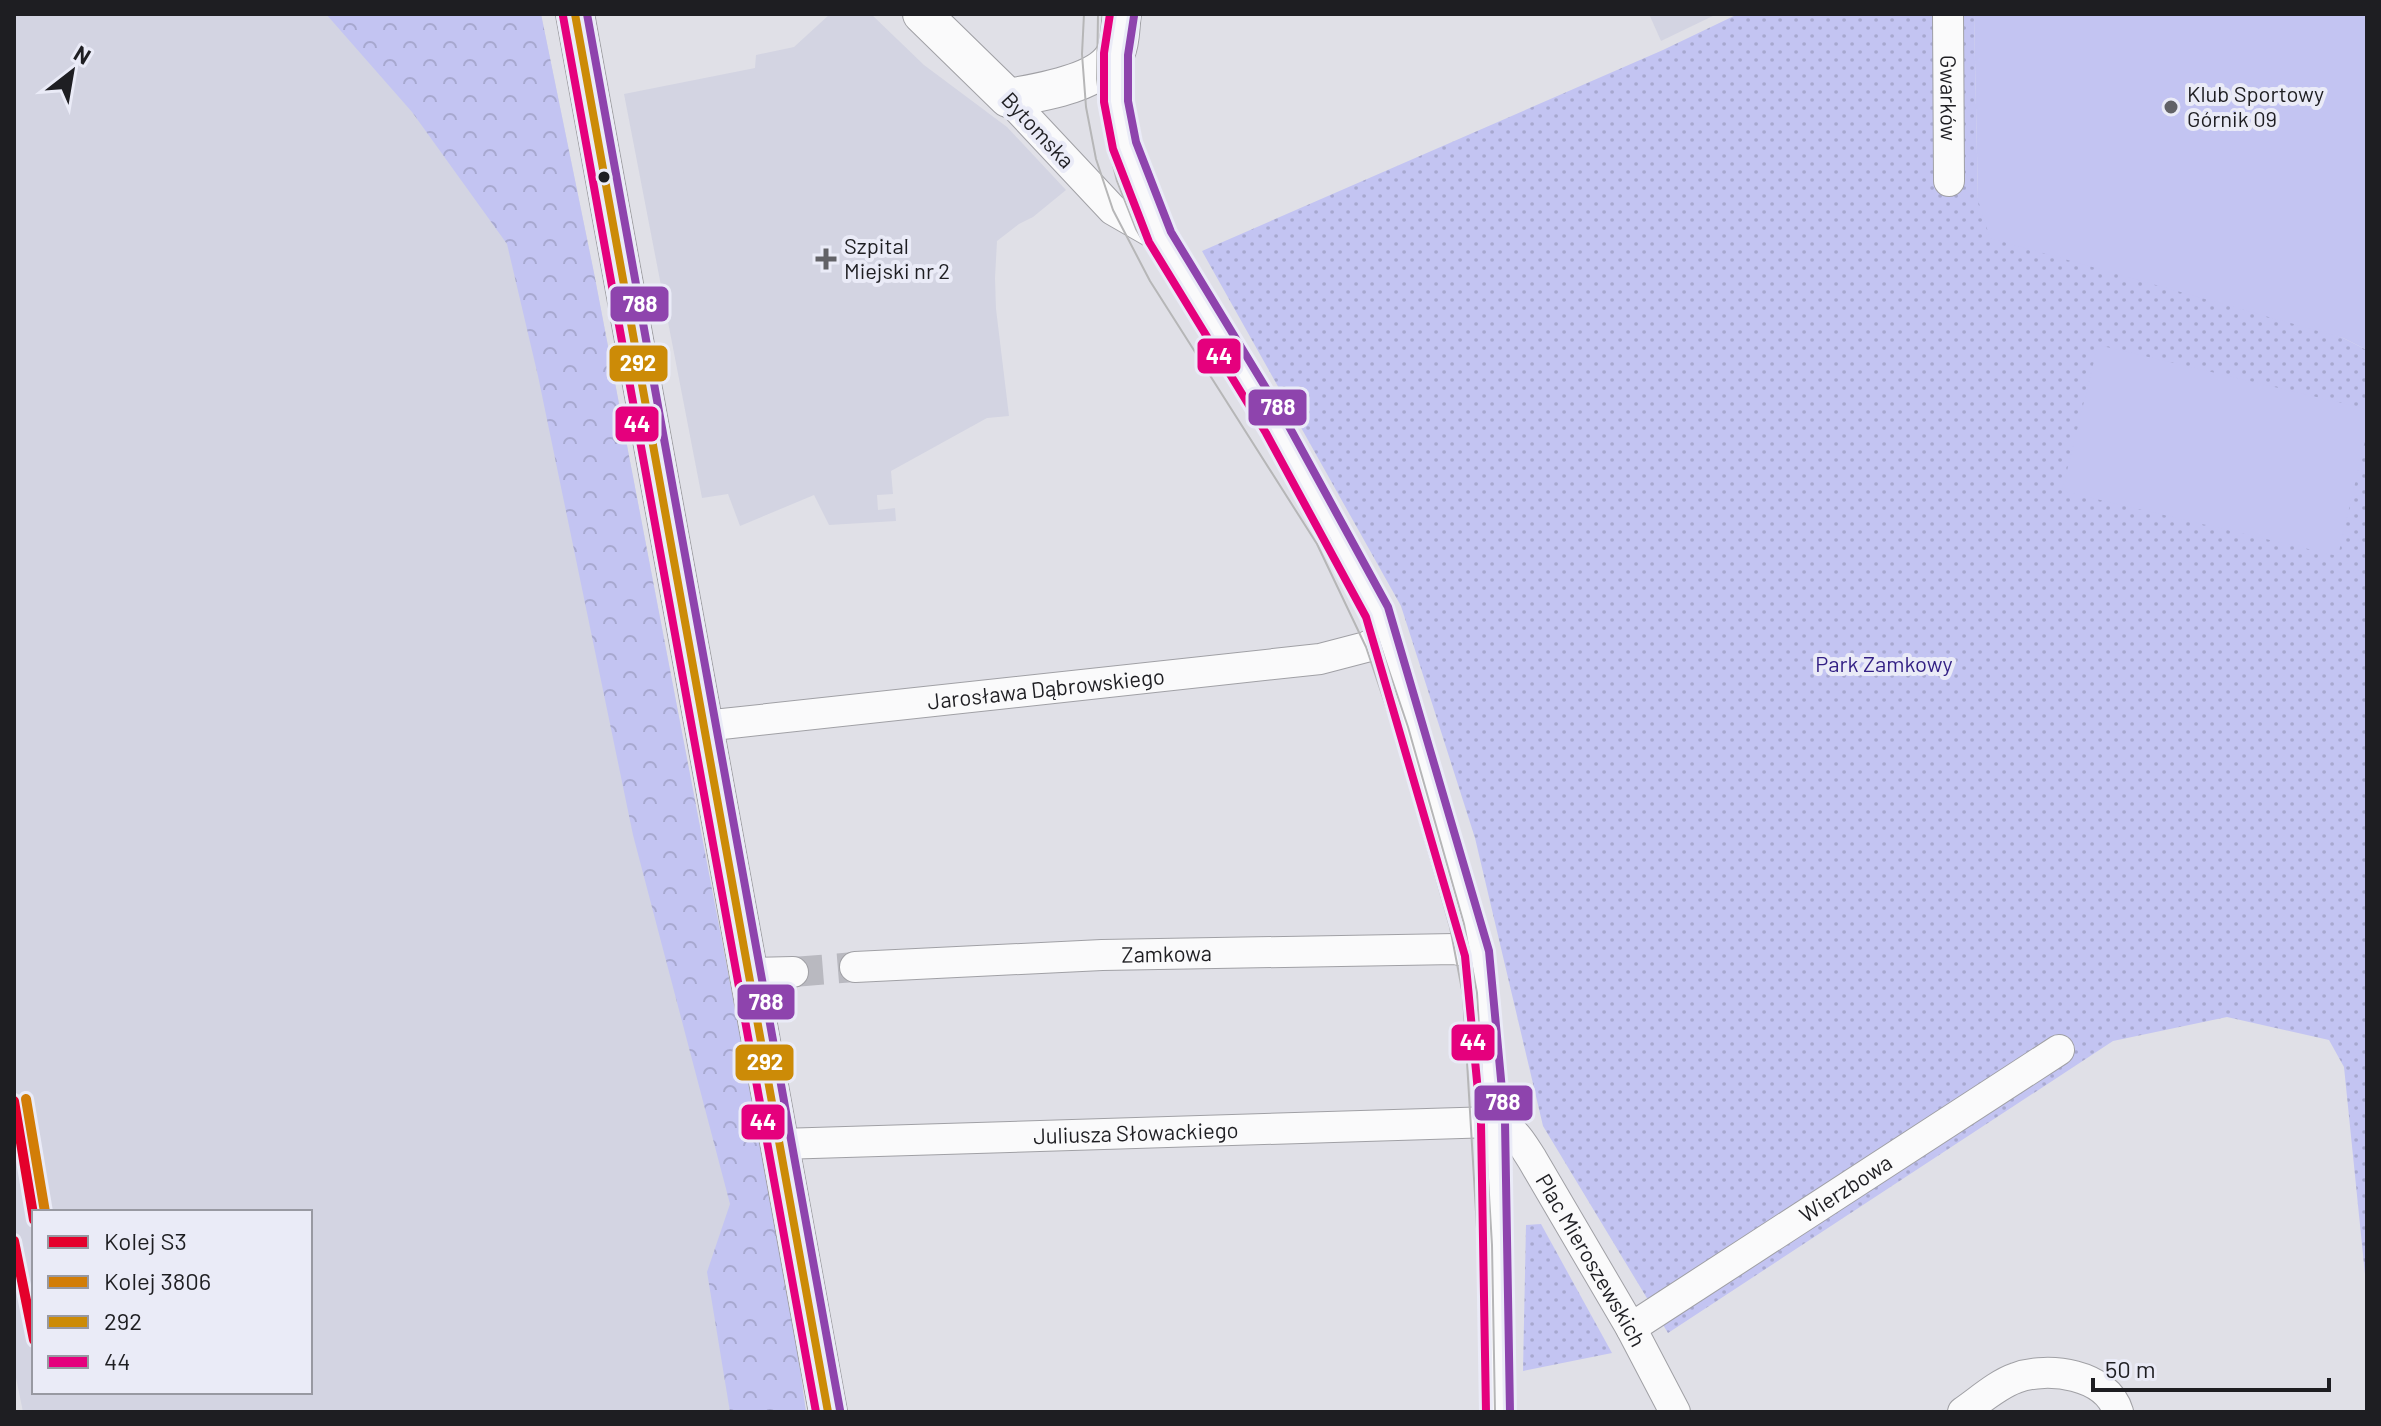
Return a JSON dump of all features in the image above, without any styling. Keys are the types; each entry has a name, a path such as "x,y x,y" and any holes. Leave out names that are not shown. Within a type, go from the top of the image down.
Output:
{"street":[{"path":"575,14 828,1412"},
{"name":"Bytomska","path":"922,14 1008,98 1113,210 1160,237"},
{"path":"1008,98 1083,80 1098,71 1116,54 1122,14"},
{"name":"Gwarków","path":"1948,14 1949,181"},
{"name":"Bytomska","path":"1116,54 1116,102 1124,145 1160,237 1276,427 1377,612 1477,954 1493,1122 1498,1412"},
{"name":"Jarosława Dąbrowskiego","path":"704,726 1320,659 1366,647 1386,637"},
{"name":"Zamkowa","path":"855,967 1102,955 1455,949 1477,954"},
{"path":"750,973 793,972"},
{"name":"Wierzbowa","path":"1631,1328 2059,1050"},
{"name":"Juliusza Słowackiego","path":"780,1144 1493,1122"},
{"name":"Plac Mieroszewskich","path":"1493,1122 1505,1125 1520,1139 1631,1328 1675,1412"},
{"path":"1963,1412 2015,1378 2052,1373 2072,1374 2090,1381 2115,1403 2118,1412"}],"shaded area":[{"path":"14,14 541,14 594,273 788,1286 806,1412 23,1412 14,1368"},
{"name":"Szpital Miejski nr 2","path":"830,14 871,14 924,65 1007,127 1066,190 997,241 996,309 1009,416 987,418 891,471 893,494 877,495 878,510 895,508 896,521 829,525 814,495 740,526 728,494 702,498 624,94 755,68 756,55 794,47"},
{"path":"1649,14 1717,14 1661,41"}],"green space":[{"path":"326,14 541,14 594,273 788,1286 806,1412 730,1412 707,1272 730,1204 633,835 538,376 507,244 412,112"},
{"name":"Park Zamkowy","path":"1738,14 1974,14 1978,200 2343,338 2367,350 2367,1294 2344,1067 2329,1040 2227,1017 2113,1041 1668,1333 1543,1126 1475,838 1401,606 1202,251 1663,50"},
{"name":"Klub Sportowy Górnik 09","path":"1974,14 2367,14 2367,350 2343,338 1990,238 1978,200"},
{"path":"2098,345 2367,409 2367,432 2338,556 2062,491"},
{"path":"1541,1224 1612,1353 1523,1371 1526,1225"}],"tunnel":[{"path":"793,972 855,967"}],"tram line":[{"path":"1084,14 1082,54 1086,107 1096,159 1113,210 1150,281 1317,544 1366,647 1394,730 1450,927 1463,995 1478,1245 1481,1412"},
{"path":"1098,14 1097,79 1104,130 1117,181 1136,229 1329,537 1375,629 1408,727 1464,924 1477,993 1492,1245 1495,1412"}],"rail line":[{"name":"3806","path":"26,1099 45,1210"},
{"name":"S3","path":"14,1101 32,1210"},
{"name":"S3","path":"14,1241 32,1330"}],"transit line":[{"name":"292","path":"575,14 828,1412"},
{"name":"788","path":"587,14 840,1410"},
{"name":"44","path":"1110,14 1104,53 1104,102 1113,149 1149,242 1266,433 1366,617 1465,956 1481,1123 1486,1412"},
{"name":"44","path":"563,16 816,1412"},
{"name":"788","path":"1134,16 1128,55 1128,101 1136,142 1171,232 1286,421 1388,607 1489,951 1505,1122 1510,1412"}],"place":[{"name":"Klub Sportowy Górnik 09","path":"2171,107"},
{"name":"Szpital Miejski nr 2","path":"826,259"}]}
